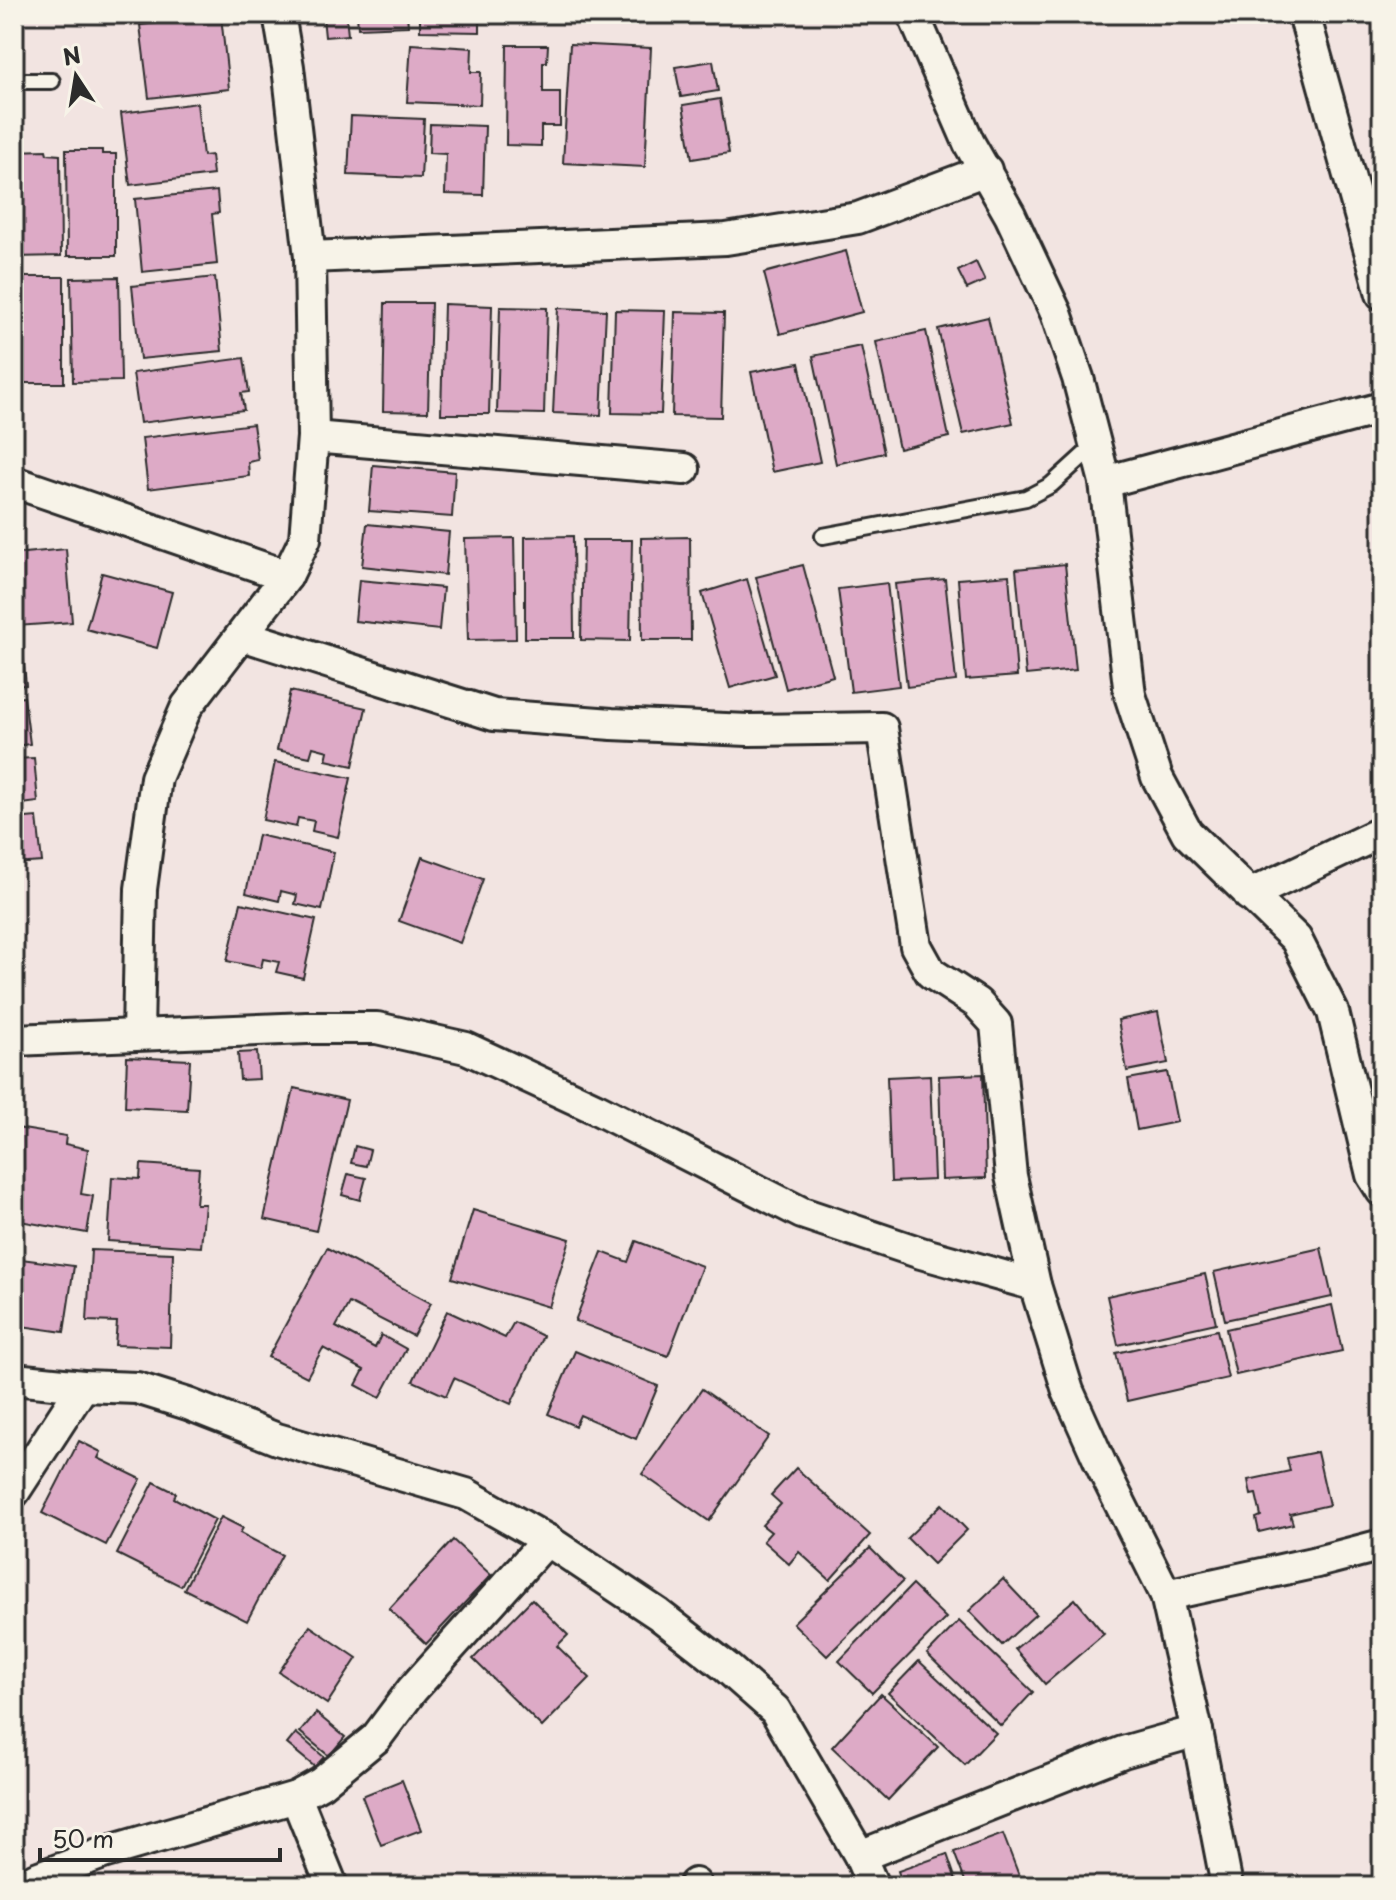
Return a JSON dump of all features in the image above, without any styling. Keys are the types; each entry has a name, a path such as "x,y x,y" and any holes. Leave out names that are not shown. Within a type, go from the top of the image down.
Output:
{"street":[{"path":"138,1034 141,889 156,778 187,706 287,576 305,539 313,437 310,257 279,14"},
{"path":"913,14 969,143 986,170 1056,313 1078,378 1105,482 1130,695 1157,777 1187,833 1296,939 1333,1012 1372,1175 1382,1191"},
{"path":"1304,14 1382,294"},
{"path":"310,257 726,239 858,218 986,170"},
{"path":"1105,482 1382,408"},
{"path":"313,437 684,469"},
{"path":"14,482 287,576"},
{"path":"242,635 494,715 748,730 882,728 916,946 931,973 977,1003 996,1024 1011,1176 1035,1285 1068,1391 1166,1595 1197,1731 1227,1886"},
{"path":"1249,895 1382,832"},
{"path":"14,1040 377,1028 466,1048 597,1109 802,1213 921,1253 1035,1285"},
{"path":"14,1379 137,1388 188,1404 277,1439 466,1494 547,1540 658,1614 775,1710 860,1856 873,1886"},
{"path":"14,1492 83,1386"},
{"path":"23,1886 36,1878 106,1852 296,1797 321,1783 376,1738 412,1690 547,1540"},
{"path":"1166,1595 1382,1545"},
{"path":"860,1856 1123,1752 1197,1731"},
{"path":"296,1797 332,1886"}],"lane":[{"path":"14,81 52,81"},
{"path":"823,536 1026,498 1051,485 1096,444"}],"building":[{"path":"357,14 407,14 408,26 358,28"},
{"path":"420,14 480,14 480,32 420,31"},
{"path":"221,16 229,89 149,98 140,25"},
{"path":"346,16 348,35 325,37 323,17"},
{"path":"411,44 472,48 471,72 481,72 480,105 407,102"},
{"path":"570,44 651,48 645,167 563,163"},
{"path":"507,45 548,45 547,62 543,62 543,92 560,92 560,126 541,126 541,146 506,145"},
{"path":"713,61 718,91 681,97 675,67"},
{"path":"720,99 729,153 692,159 683,105"},
{"path":"197,103 203,156 211,155 213,175 130,185 121,113"},
{"path":"351,116 424,119 421,178 348,175"},
{"path":"430,124 485,126 483,195 445,194 446,154 429,153"},
{"path":"46,150 47,154 60,155 61,256 14,257 14,151"},
{"path":"66,150 102,150 102,154 116,154 116,256 67,256"},
{"path":"217,191 219,213 212,214 217,264 142,272 135,199"},
{"path":"846,251 862,312 780,334 764,273"},
{"path":"976,262 985,281 967,289 958,271"},
{"path":"24,277 64,277 64,383 24,383"},
{"path":"119,277 121,381 73,382 71,278"},
{"path":"215,277 222,351 140,359 132,286"},
{"path":"385,303 431,303 428,412 383,411"},
{"path":"444,304 492,306 489,414 441,414"},
{"path":"500,307 547,308 544,414 497,413"},
{"path":"558,308 606,310 601,415 553,413"},
{"path":"615,310 665,311 661,414 612,413"},
{"path":"675,312 724,313 721,417 672,416"},
{"path":"988,317 1013,423 963,434 938,329"},
{"path":"926,331 949,437 899,449 876,342"},
{"path":"861,346 884,453 836,464 813,356"},
{"path":"244,358 249,392 241,393 244,410 140,423 133,373"},
{"path":"799,363 820,462 772,472 751,372"},
{"path":"253,424 258,460 248,462 249,476 148,489 142,438"},
{"path":"373,465 455,472 452,517 369,511"},
{"path":"367,524 449,532 445,575 362,566"},
{"path":"573,536 574,638 525,638 525,537"},
{"path":"690,537 691,640 642,640 641,538"},
{"path":"514,538 516,639 468,640 465,539"},
{"path":"583,540 632,540 630,641 581,640"},
{"path":"66,549 72,622 17,626 14,554"},
{"path":"1065,564 1076,670 1026,675 1016,569"},
{"path":"803,565 833,676 786,689 756,577"},
{"path":"102,573 172,592 157,648 86,629"},
{"path":"1009,575 1017,676 966,680 958,579"},
{"path":"747,579 775,675 730,688 702,593"},
{"path":"945,579 956,681 907,687 895,584"},
{"path":"359,580 443,588 439,630 355,621"},
{"path":"887,583 899,686 851,692 838,589"},
{"path":"21,638 26,685 14,686 14,639"},
{"path":"290,691 366,708 353,766 326,760 328,751 313,747 310,757 277,750"},
{"path":"24,697 30,744 14,746 14,698"},
{"path":"34,758 38,802 14,805 14,759"},
{"path":"275,762 351,778 338,837 312,831 314,821 298,818 296,827 263,820"},
{"path":"37,817 42,862 14,864 14,819"},
{"path":"258,835 334,852 322,910 295,904 297,895 281,891 279,901 246,893"},
{"path":"422,857 483,879 460,943 399,921"},
{"path":"241,903 316,920 303,978 276,972 279,962 263,959 261,968 227,961"},
{"path":"1158,1012 1168,1063 1127,1071 1118,1020"},
{"path":"257,1052 259,1079 240,1080 238,1053"},
{"path":"127,1057 190,1060 187,1110 125,1107"},
{"path":"1167,1072 1177,1122 1137,1130 1128,1079"},
{"path":"983,1074 986,1178 942,1180 939,1076"},
{"path":"930,1075 934,1180 891,1182 887,1077"},
{"path":"294,1088 347,1100 316,1231 264,1219"},
{"path":"17,1128 66,1136 65,1144 88,1149 81,1194 93,1196 87,1233 14,1220 14,1145"},
{"path":"355,1146 370,1150 366,1166 351,1163"},
{"path":"141,1164 199,1168 196,1204 205,1204 201,1247 108,1241 112,1177 140,1179"},
{"path":"348,1174 366,1178 360,1200 342,1195"},
{"path":"473,1210 570,1239 549,1307 452,1278"},
{"path":"636,1241 702,1266 668,1356 575,1321 602,1252 628,1262"},
{"path":"327,1248 431,1303 413,1336 349,1303 336,1327 375,1348 381,1335 406,1349 380,1398 356,1385 364,1370 323,1348 307,1377 268,1357"},
{"path":"1321,1248 1332,1297 1225,1320 1214,1272"},
{"path":"91,1250 173,1253 170,1347 115,1345 117,1322 87,1321"},
{"path":"14,1258 74,1266 64,1332 14,1325"},
{"path":"1205,1274 1216,1323 1118,1345 1107,1296"},
{"path":"1332,1305 1342,1351 1236,1375 1226,1329"},
{"path":"447,1311 505,1338 514,1322 543,1336 511,1404 454,1378 446,1396 413,1381"},
{"path":"1217,1330 1228,1378 1127,1401 1116,1353"},
{"path":"575,1351 658,1386 636,1439 580,1415 575,1426 548,1414"},
{"path":"702,1389 769,1436 709,1521 642,1474"},
{"path":"79,1441 101,1452 98,1458 141,1479 106,1545 42,1513"},
{"path":"1317,1452 1329,1505 1290,1514 1293,1524 1259,1532 1256,1518 1261,1516 1256,1494 1251,1495 1248,1480 1290,1471 1287,1458"},
{"path":"796,1468 870,1535 830,1580 799,1552 789,1564 763,1541 771,1532 762,1525 781,1504 771,1495"},
{"path":"154,1482 176,1493 174,1498 215,1520 181,1586 117,1554"},
{"path":"942,1504 967,1530 933,1564 907,1538"},
{"path":"221,1517 243,1528 240,1533 282,1555 247,1621 184,1589"},
{"path":"453,1540 491,1575 426,1644 389,1609"},
{"path":"870,1548 903,1581 827,1656 793,1623"},
{"path":"1003,1579 1036,1614 1002,1645 969,1611"},
{"path":"912,1585 946,1618 872,1693 839,1661"},
{"path":"532,1599 568,1635 557,1646 590,1678 542,1727 473,1659"},
{"path":"1075,1599 1104,1634 1045,1684 1015,1649"},
{"path":"959,1621 1033,1692 1001,1726 927,1654"},
{"path":"310,1626 357,1658 327,1704 279,1672"},
{"path":"919,1661 996,1733 965,1765 888,1693"},
{"path":"881,1694 938,1747 888,1800 832,1747"},
{"path":"316,1713 345,1737 329,1756 300,1732"},
{"path":"296,1733 324,1757 315,1767 287,1744"},
{"path":"402,1780 421,1830 381,1845 362,1796"},
{"path":"1003,1834 1023,1886 967,1886 954,1852"},
{"path":"947,1854 958,1886 903,1886 898,1871"}]}
